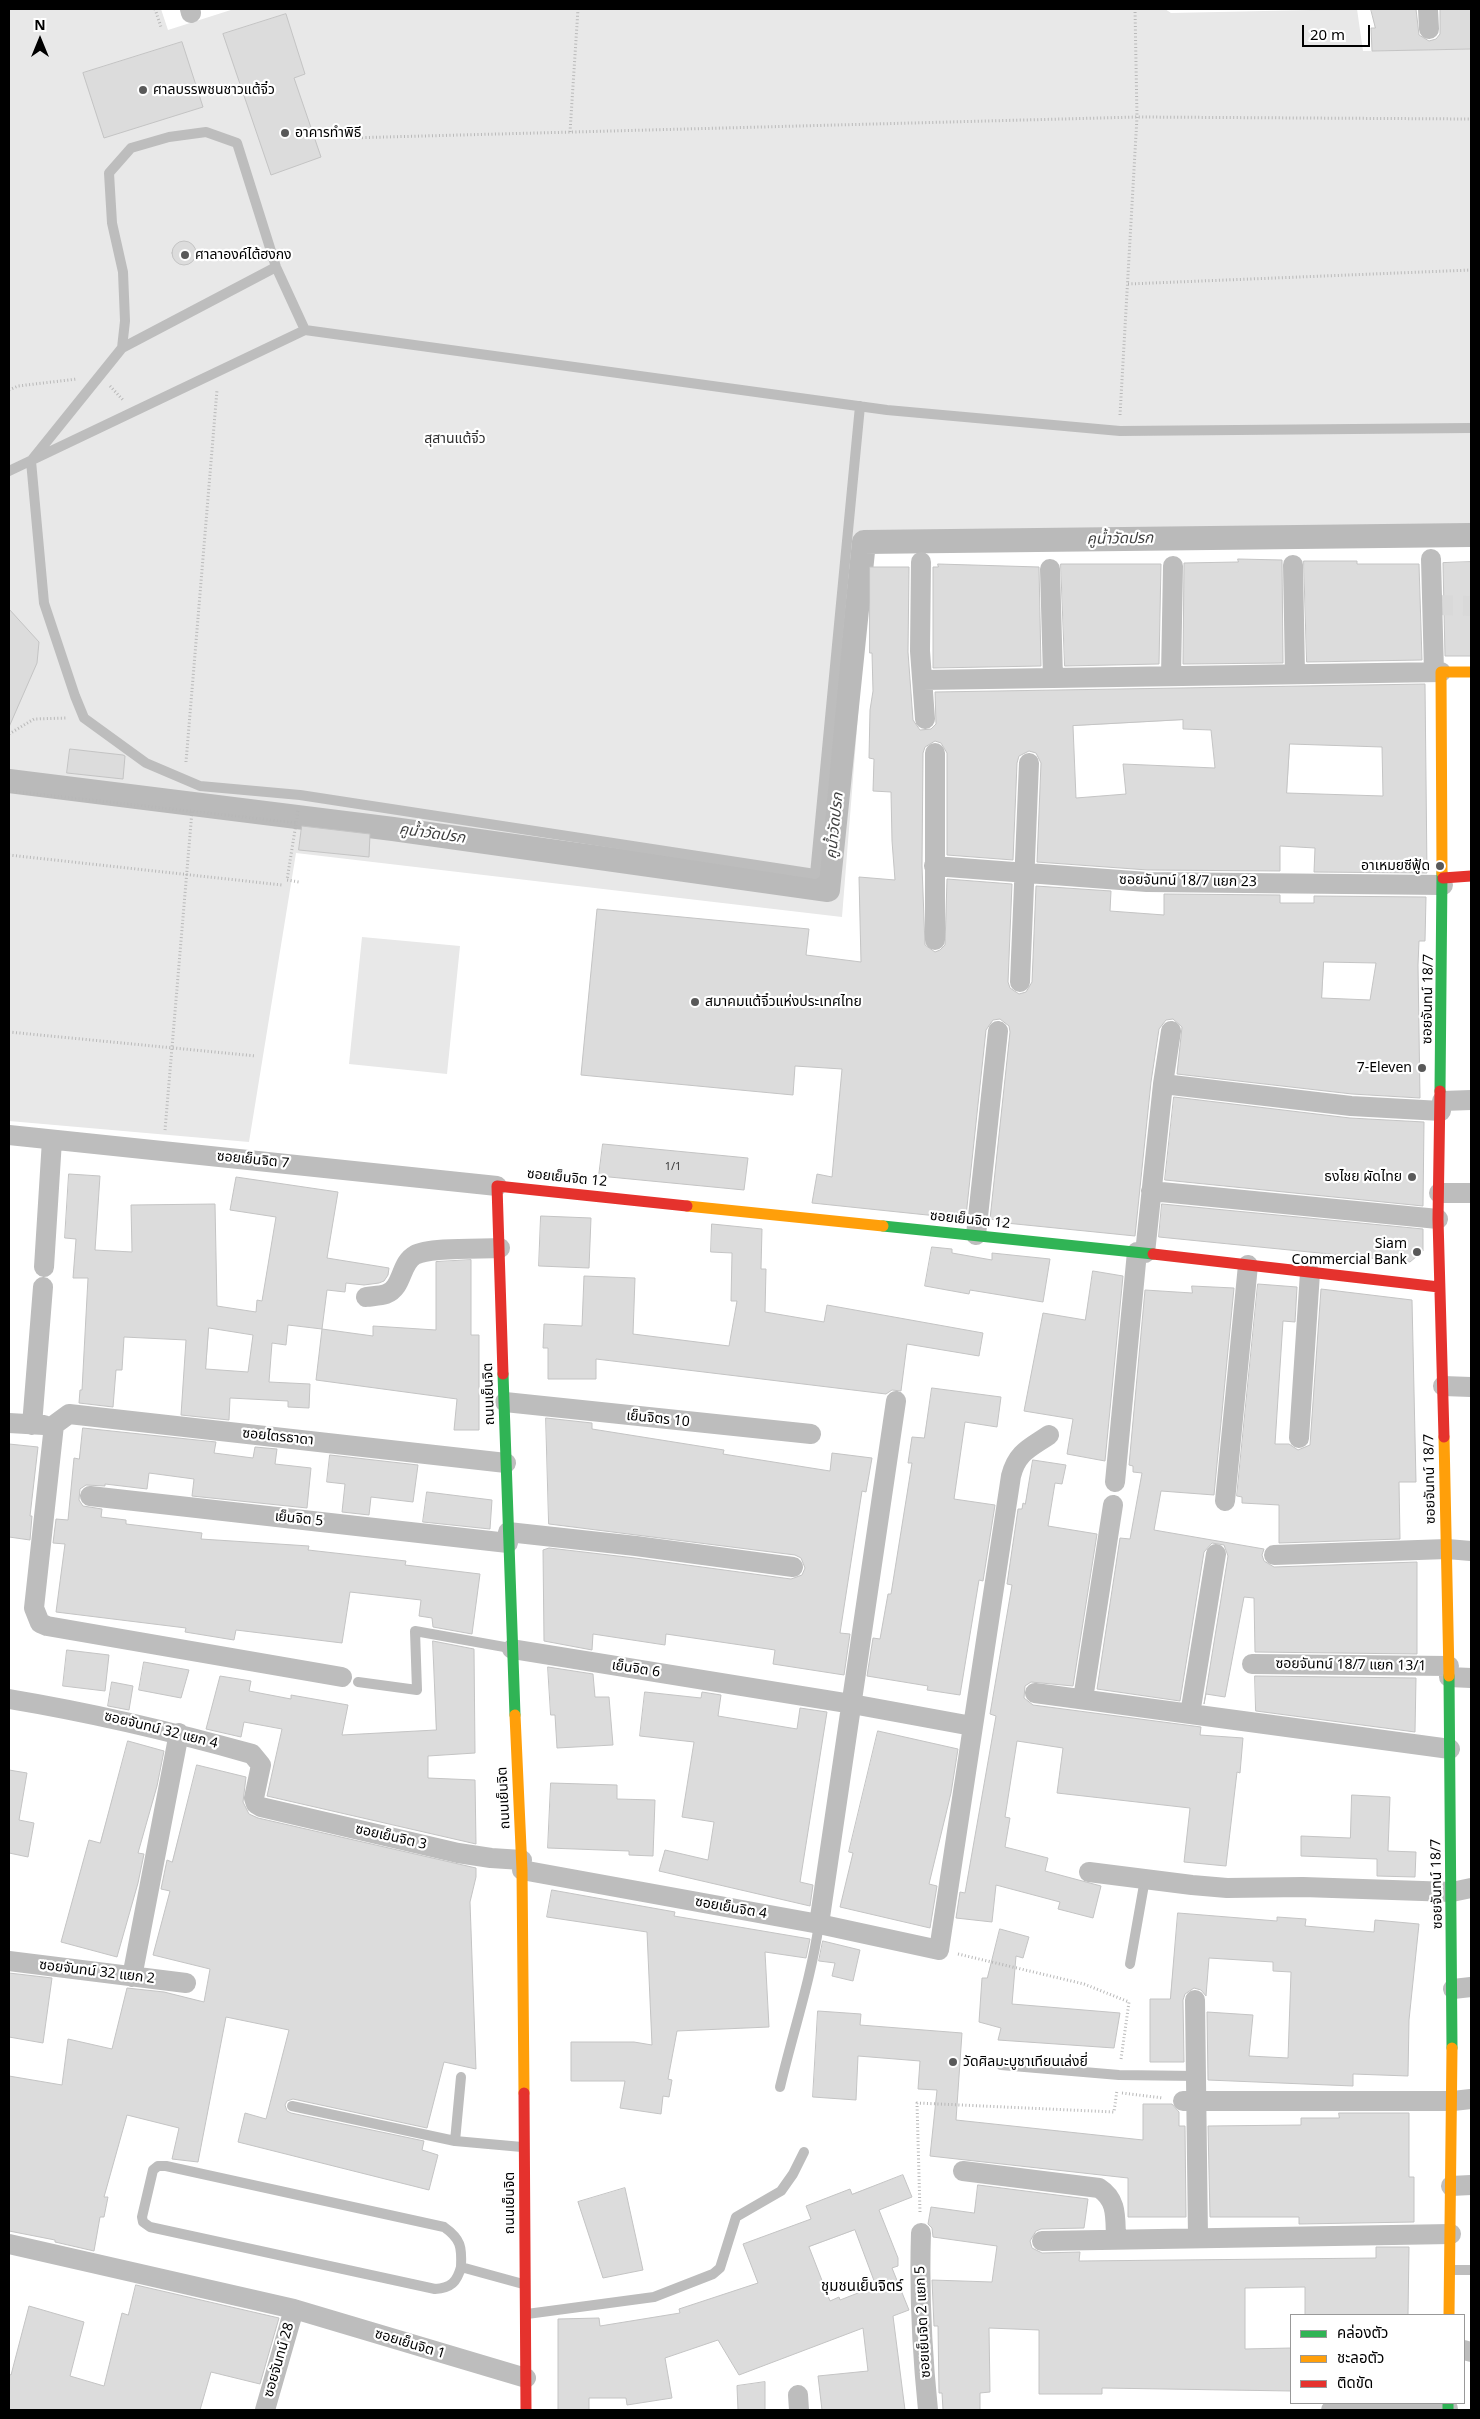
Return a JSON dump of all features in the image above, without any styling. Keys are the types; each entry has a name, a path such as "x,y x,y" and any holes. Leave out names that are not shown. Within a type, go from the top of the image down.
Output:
{"street":[{"path":"1428,9 1429,29"},
{"path":"1431,559 1437,672"},
{"path":"921,562 920,651 924,719"},
{"path":"1293,565 1295,674"},
{"path":"1171,676 1173,566"},
{"path":"1050,569 1053,678"},
{"name":"ซอยจันทน์ 18/7","path":"1437,672 1443,881 1438,1218 1439,1287 1447,1549 1452,1892 1462,1988 1462,2100 1451,2186 1449,2314"},
{"path":"923,680 1471,672"},
{"path":"935,753 935,940"},
{"path":"1020,982 1029,764"},
{"name":"ซอยจันทน์ 18/7 แยก 23","path":"934,866 1147,882 1443,881"},
{"path":"1443,881 1471,876"},
{"path":"976,1235 998,1031"},
{"path":"1115,1482 1141,1253 1152,1191 1163,1084 1171,1031"},
{"path":"1163,1084 1351,1106 1441,1106 1471,1100"},
{"name":"ซอยเย็นจิต 7","path":"9,1135 497,1186"},
{"path":"32,1425 44,1277 52,1140"},
{"name":"ซอยเย็นจิต 12","path":"497,1186 976,1235 1439,1287"},
{"name":"ถนนเย็นจิต","path":"497,1186 512,1649 522,1865 526,2410"},
{"path":"1152,1191 1438,1218"},
{"path":"1439,1193 1471,1193"},
{"path":"366,1297 392,1291 408,1260 416,1254 431,1251 500,1248"},
{"path":"1225,1501 1248,1265"},
{"path":"1299,1438 1310,1273"},
{"path":"1443,1386 1471,1387"},
{"path":"819,1924 896,1401"},
{"name":"เย็นจิตร 10","path":"505,1402 811,1434"},
{"name":"ซอยไตรธาดา","path":"54,1425 69,1414 506,1463"},
{"path":"9,1423 54,1425 34,1608 40,1623 47,1626 350,1680"},
{"path":"972,1726 1015,1461 1021,1454 1049,1436"},
{"name":"เย็นจิต 5","path":"90,1496 508,1537 636,1546 793,1567"},
{"path":"1083,1699 1113,1505"},
{"path":"1274,1555 1447,1549 1471,1551"},
{"path":"1190,1714 1216,1554"},
{"name":"เย็นจิต 6","path":"512,1649 852,1704 972,1726"},
{"name":"ซอยจันทน์ 18/7 แยก 13/1","path":"1252,1664 1449,1672 1471,1678"},
{"path":"1036,1692 1450,1749"},
{"name":"ซอยจันทน์ 32 แยก 4","path":"9,1700 87,1712 179,1733 252,1754 261,1765 254,1798 256,1804 261,1808"},
{"name":"ซอยเย็นจิต 4","path":"522,1865 819,1924 939,1950 972,1726"},
{"path":"132,1977 179,1733"},
{"name":"ซอยเย็นจิต 3","path":"261,1808 458,1853 522,1865"},
{"path":"1089,1872 1226,1888 1303,1887 1452,1892 1471,1888"},
{"name":"ซอยจันทน์ 32 แยก 2","path":"9,1961 186,1983"},
{"path":"1195,2000 1197,2076 1190,2101 1198,2237"},
{"path":"1190,2101 1462,2100"},
{"path":"963,2171 1099,2188 1108,2194 1114,2206 1116,2238"},
{"path":"1451,2186 1471,2186"},
{"name":"ซอยเย็นจิต 2 แยก 5","path":"920,2233 919,2308 928,2410"},
{"path":"1042,2241 1116,2238 1451,2234"},
{"name":"ซอยเย็นจิต 1","path":"9,2244 294,2309 526,2378"},
{"name":"ซอยจันทน์ 28","path":"265,2410 294,2309"},
{"path":"1331,2410 1448,2407"}],"lane":[{"path":"122,348 125,321 123,272 112,223 109,173 131,148 169,137 206,132 237,143 276,267 305,330"},
{"path":"276,267 122,348 31,461 44,603 84,718 146,763 200,786 300,795 815,874 860,406"},
{"path":"9,471 305,330 860,406 1120,431 1471,428"},
{"name":"เย็นจิต 6","path":"350,1680 417,1690 415,1631 512,1649"},
{"path":"1130,1964 1145,1879"},
{"path":"780,2087 795,2022 807,1990 819,1924"},
{"path":"1001,2065 1118,2074 1197,2076"},
{"path":"455,2140 461,2077"},
{"path":"292,2106 455,2140 525,2147"},
{"path":"526,2314 654,2297 713,2274 720,2268 736,2217 780,2191 793,2174 804,2152"},
{"path":"158,2166 166,2166 444,2227 455,2235 462,2248 461,2267 454,2284 446,2288 435,2289 150,2227 144,2222 142,2217 153,2170 158,2166"},
{"path":"461,2267 525,2284"},
{"path":"1450,2270 1471,2270"}],"path":[{"path":"155,9 161,27"},
{"path":"570,132 578,9"},
{"path":"1120,431 1137,117 1135,9"},
{"path":"348,138 1137,117 1469,119"},
{"path":"1128,284 1471,270"},
{"path":"185,780 218,371"},
{"path":"9,734 34,719 84,718"},
{"path":"9,791 297,823"},
{"path":"299,808 287,880 299,882"},
{"path":"164,1130 192,811"},
{"path":"9,854 282,885"},
{"path":"9,1032 256,1056"},
{"path":"1117,2092 1190,2101"}],"green space":[{"name":"สุสานแต้จิ๋ว","path":"9,9 161,9 168,30 234,9 1165,9 1171,13 1357,9 1363,51 1471,49 1471,545 871,552 842,917 296,853 249,1142 9,1121"},
{"path":"362,937 460,946 447,1074 349,1064"}],"building":[{"path":"1371,9 1416,9 1419,35 1429,41 1436,39 1440,34 1440,9 1471,9 1471,49 1372,51 1371,28 1375,28"},
{"path":"286,14 305,74 294,78 321,157 271,175 223,34"},
{"name":"ศาลบรรพชนชาวแต้จิ๋ว","path":"182,42 203,107 104,138 83,73"},
{"name":"ศาลาองค์ไต้ฮงกง","path":"184,241 189,242 195,248 195,258 189,264 184,265 179,264 173,258 172,253 173,248 179,242"},
{"path":"1238,559 1282,560 1283,663 1183,664 1184,563 1238,562"},
{"path":"1304,561 1357,561 1357,564 1419,564 1422,660 1307,662"},
{"path":"1471,562 1471,656 1445,656 1443,563"},
{"path":"938,564 1039,567 1041,666 933,668 933,567 938,567"},
{"path":"1061,564 1161,564 1159,664 1065,666"},
{"path":"870,567 909,567 908,652 913,720 920,730 931,729 936,724 935,692 1425,684 1427,873 1314,872 1315,848 1280,846 1280,871 1148,870 1037,862 1041,763 1036,753 1029,751 1019,756 1017,763 1013,860 947,855 947,753 941,743 935,741 925,747 923,753 922,866 925,945 935,952 945,945 947,879 1012,884 1008,982 1010,988 1019,994 1026,992 1032,982 1036,886 1111,891 1110,911 1164,915 1164,894 1280,895 1280,903 1314,903 1314,896 1426,897 1425,941 1419,941 1418,965 1420,1098 1352,1094 1177,1074 1182,1027 1173,1019 1166,1020 1159,1029 1151,1082 1135,1236 996,1222 996,1220 990,1219 1010,1032 1009,1026 1000,1019 993,1020 986,1030 966,1216 956,1215 956,1218 812,1203 817,1174 832,1177 842,1069 795,1066 793,1095 581,1075 597,909 809,929 806,955 861,962 859,877 895,880 891,792 873,791 874,759 869,758 870,710 873,691 872,653 870,653","holes":["1183,720 1183,729 1211,730 1215,768 1123,764 1126,794 1076,798 1073,726","1290,744 1382,747 1383,796 1287,793","1324,962 1376,963 1370,1000 1322,998"]},
{"path":"9,609 39,642 37,663 9,727"},
{"path":"70,749 125,756 123,779 67,773"},
{"path":"302,826 370,834 369,857 299,850"},
{"path":"1174,1097 1350,1118 1424,1122 1423,1206 1165,1180"},
{"path":"603,1144 748,1158 744,1190 599,1176"},
{"path":"69,1174 100,1176 95,1250 132,1252 131,1205 215,1204 217,1306 256,1312 257,1300 262,1301 276,1217 230,1210 236,1177 338,1192 327,1258 389,1268 388,1275 384,1281 379,1283 364,1285 346,1283 345,1292 327,1290 322,1329 288,1325 286,1345 272,1343 269,1382 310,1384 309,1408 288,1407 288,1401 230,1398 229,1420 181,1415 186,1340 124,1337 122,1370 116,1370 113,1407 79,1403 80,1390 82,1390 88,1278 73,1278 76,1239 65,1238","holes":["209,1328 253,1335 248,1372 206,1369"]},
{"path":"1162,1204 1423,1229 1423,1251 1410,1262 1159,1237"},
{"path":"541,1216 591,1218 589,1268 539,1266"},
{"path":"712,1224 762,1229 761,1269 766,1269 765,1312 824,1322 827,1305 983,1333 979,1356 907,1344 901,1391 892,1390 886,1394 596,1359 596,1379 548,1379 548,1348 543,1348 544,1324 582,1326 584,1276 635,1278 633,1334 729,1346 737,1301 731,1301 732,1253 711,1252"},
{"path":"932,1247 952,1249 952,1253 992,1260 992,1253 1050,1259 1043,1302 970,1290 969,1294 925,1286"},
{"path":"471,1260 471,1335 479,1335 479,1430 454,1430 457,1399 316,1380 322,1329 373,1336 373,1326 436,1330 436,1262"},
{"path":"1093,1271 1123,1276 1105,1461 1067,1454 1073,1419 1024,1411 1043,1313 1085,1320"},
{"path":"1258,1284 1297,1287 1295,1322 1283,1321 1275,1444 1289,1444 1298,1450 1310,1445 1321,1289 1412,1300 1416,1482 1399,1482 1400,1539 1279,1543 1279,1505 1242,1503 1242,1497 1237,1496"},
{"path":"1192,1286 1234,1288 1214,1495 1161,1491 1154,1530 1264,1549 1262,1555 1264,1561 1274,1567 1417,1562 1417,1654 1255,1652 1254,1598 1244,1597 1225,1697 1206,1694 1204,1704 1228,1556 1224,1545 1212,1543 1204,1552 1180,1701 1097,1689 1120,1538 1130,1539 1142,1473 1133,1472 1133,1466 1129,1465 1145,1290 1192,1293"},
{"path":"932,1388 1001,1397 997,1427 965,1422 954,1499 995,1505 983,1581 979,1580 960,1695 927,1690 928,1686 867,1676 873,1638 880,1639 888,1594 891,1594 912,1463 908,1463 912,1437 924,1438"},
{"path":"546,1418 592,1423 592,1429 724,1450 723,1454 830,1471 832,1453 872,1458 866,1492 862,1491 840,1633 850,1634 844,1675 773,1664 775,1650 666,1634 665,1645 593,1634 592,1650 544,1641 543,1550 549,1548 791,1579 802,1575 805,1568 801,1558 795,1555 549,1524"},
{"path":"83,1428 216,1442 214,1453 253,1458 255,1447 277,1449 275,1464 311,1468 307,1508 192,1496 194,1479 149,1473 147,1489 105,1484 105,1486 86,1485 80,1489 79,1500 83,1506 102,1509 101,1517 126,1520 126,1524 202,1533 201,1539 309,1546 308,1550 406,1561 405,1565 480,1574 472,1634 433,1627 432,1618 419,1616 421,1600 350,1592 342,1643 236,1630 234,1640 185,1632 186,1628 56,1612 65,1544 53,1543 56,1519 68,1520 74,1458 79,1459"},
{"path":"9,1444 38,1447 30,1516 32,1516 30,1540 9,1537"},
{"path":"330,1455 418,1465 413,1502 371,1497 369,1515 342,1512 345,1484 327,1482"},
{"path":"1033,1460 1066,1465 1062,1484 1055,1483 1048,1526 1097,1534 1073,1686 1031,1682 1025,1686 1024,1698 1033,1705 1201,1727 1200,1735 1243,1738 1240,1773 1237,1772 1226,1866 1184,1862 1190,1808 1057,1793 1063,1748 1017,1741 1005,1817 1010,1818 1005,1847 1048,1858 1045,1871 1101,1886 1093,1918 1058,1909 1060,1902 996,1885 992,1922 956,1918 960,1892 965,1893 996,1716 990,1714 1012,1585 1007,1584 1018,1509 1022,1509 1023,1503 1025,1504"},
{"path":"427,1492 492,1500 490,1529 423,1522"},
{"path":"433,1641 474,1649 475,1753 428,1756 428,1778 475,1780 476,1844 267,1796 282,1729 244,1722 241,1737 206,1729 220,1676 251,1681 249,1691 291,1699 291,1695 348,1705 342,1735 436,1730"},
{"path":"67,1650 109,1655 105,1691 63,1686"},
{"path":"144,1662 189,1670 181,1698 139,1690"},
{"path":"548,1667 593,1674 595,1697 609,1697 613,1745 557,1748 555,1715 551,1715"},
{"path":"1255,1676 1416,1678 1415,1732 1256,1711"},
{"path":"112,1682 133,1686 129,1710 108,1706"},
{"path":"645,1692 701,1698 702,1692 721,1695 718,1716 797,1729 800,1708 827,1712 800,1882 813,1885 810,1906 659,1871 665,1850 708,1860 714,1822 682,1817 694,1742 640,1736"},
{"path":"878,1731 958,1749 951,1793 929,1884 937,1886 930,1928 840,1907 853,1853 849,1852"},
{"path":"128,1741 164,1751 157,1786 138,1853 144,1854 138,1883 117,1957 61,1942 89,1840 100,1843"},
{"path":"197,1765 246,1777 243,1802 249,1814 258,1818 476,1868 476,1877 470,1902 476,2069 444,2062 427,2128 293,2099 287,2101 285,2105 287,2111 291,2113 424,2141 422,2150 438,2155 429,2190 238,2142 245,2113 266,2119 289,2030 226,2017 198,2162 172,2159 179,2128 127,2115 104,2197 108,2197 104,2217 100,2217 94,2251 55,2242 55,2240 9,2231 9,2076 62,2085 68,2039 112,2049 127,1988 164,1992 204,2002 210,1969 153,1955 170,1891 161,1889 167,1860 172,1862"},
{"path":"9,1770 27,1773 19,1820 34,1823 28,1857 9,1853"},
{"path":"551,1783 617,1785 617,1799 655,1800 653,1856 629,1855 629,1851 548,1848"},
{"path":"1352,1795 1390,1797 1388,1851 1416,1852 1415,1877 1377,1876 1377,1859 1301,1856 1301,1836 1350,1838"},
{"path":"552,1890 675,1912 674,1916 810,1939 806,1958 765,1952 769,2027 677,2031 668,2079 672,2080 669,2097 663,2096 661,2114 620,2108 625,2081 571,2081 571,2042 634,2042 652,2045 647,1932 547,1917"},
{"path":"1178,1913 1277,1921 1277,1917 1306,1919 1305,1926 1374,1932 1375,1920 1419,1924 1409,2020 1408,2076 1353,2074 1353,2086 1208,2080 1207,2012 1253,2015 1249,2056 1288,2058 1291,1972 1273,1971 1273,1962 1209,1958 1206,1996 1201,1990 1194,1988 1185,1994 1183,2000 1184,2062 1150,2062 1150,1999 1170,1999"},
{"path":"1000,1929 1029,1937 1023,1958 1016,1956 1012,2004 1120,2013 1114,2048 998,2040 1001,2028 979,2022 982,1978 987,1978"},
{"path":"823,1941 860,1950 853,1981 832,1976 835,1963 819,1961"},
{"path":"9,1973 52,1978 43,2043 9,2037"},
{"path":"818,2011 861,2014 860,2025 962,2033 956,2120 1143,2140 1143,2104 1172,2104 1179,2112 1179,2126 1185,2126 1186,2217 1128,2217 1128,2178 930,2156 937,2090 918,2089 920,2061 858,2056 856,2100 813,2097"},
{"path":"1339,2113 1409,2113 1409,2177 1414,2177 1414,2222 1299,2224 1299,2217 1210,2217 1208,2126 1301,2125 1301,2118 1339,2118"},
{"path":"903,2175 912,2197 879,2210 898,2258 898,2266 892,2268 909,2310 893,2316 905,2410 822,2410 818,2376 868,2371 863,2328 739,2375 718,2340 665,2358 672,2398 627,2405 626,2398 589,2398 589,2410 558,2410 558,2319 599,2318 600,2326 680,2313 679,2309 758,2283 743,2244 811,2219 806,2206 850,2189 852,2194","holes":["855,2230 876,2286 840,2300 839,2297 830,2301 809,2247"]},
{"path":"978,2185 1088,2199 1084,2228 1041,2229 1036,2231 1030,2241 1032,2248 1042,2253 1080,2252 1079,2261 1376,2258 1376,2247 1409,2247 1408,2314 1305,2314 1305,2287 1245,2288 1245,2349 1290,2348 1290,2391 1102,2388 1102,2394 1039,2394 1039,2330 989,2328 990,2392 980,2393 980,2410 943,2410 942,2393 939,2393 938,2326 934,2326 932,2280 992,2282 997,2246 933,2237 932,2228 928,2224 931,2207 974,2213"},
{"path":"625,2188 643,2270 603,2278 578,2202"},
{"path":"136,2285 279,2318 260,2384 211,2372 200,2410 9,2410 9,2374 11,2375 29,2306 84,2322 70,2376 104,2386 122,2313 128,2315"},
{"path":"765,2382 765,2410 738,2410 737,2386"}],"waterway":[{"name":"คูน้ำวัดปรก","path":"9,781 393,829 828,890 864,542 1471,535"}],"tunnel":[{"path":"1433,605 1471,606"}],"traffic: fast":[{"path":"1440,1091 1442,873"},
{"path":"883,1226 1153,1254"},
{"path":"503,1374 515,1715"},
{"path":"1449,1676 1452,2048"},
{"path":"1448,2404 1448,2410"}],"traffic: slow":[{"path":"1442,873 1441,672 1471,672"},
{"path":"687,1206 883,1226"},
{"path":"1444,1437 1449,1676"},
{"path":"515,1715 522,1870 524,2093"},
{"path":"1449,2314 1452,2048"}],"traffic: jam":[{"path":"1443,878 1471,876"},
{"path":"1440,1091 1438,1219 1444,1437"},
{"path":"503,1374 497,1186 687,1206"},
{"path":"1153,1254 1439,1287"},
{"path":"524,2093 526,2410"}],"place":[{"name":"ศาลบรรพชนชาวแต้จิ๋ว","path":"143,90"},
{"name":"อาคารทำพิธี","path":"285,133"},
{"name":"ศาลาองค์ไต้ฮงกง","path":"185,255"},
{"name":"อาเหมยซีฟู้ด","path":"1440,866"},
{"name":"สมาคมแต้จิ๋วแห่งประเทศไทย","path":"695,1002"},
{"name":"7-Eleven","path":"1422,1068"},
{"name":"ธงไชย ผัดไทย","path":"1412,1177"},
{"name":"Siam Commercial Bank","path":"1417,1252"},
{"name":"วัดศิลมะบูชาเทียนเล่งยี่","path":"953,2062"}],"district":[{"name":"ชุมชนเย็นจิตร์","path":"862,2287"}]}
